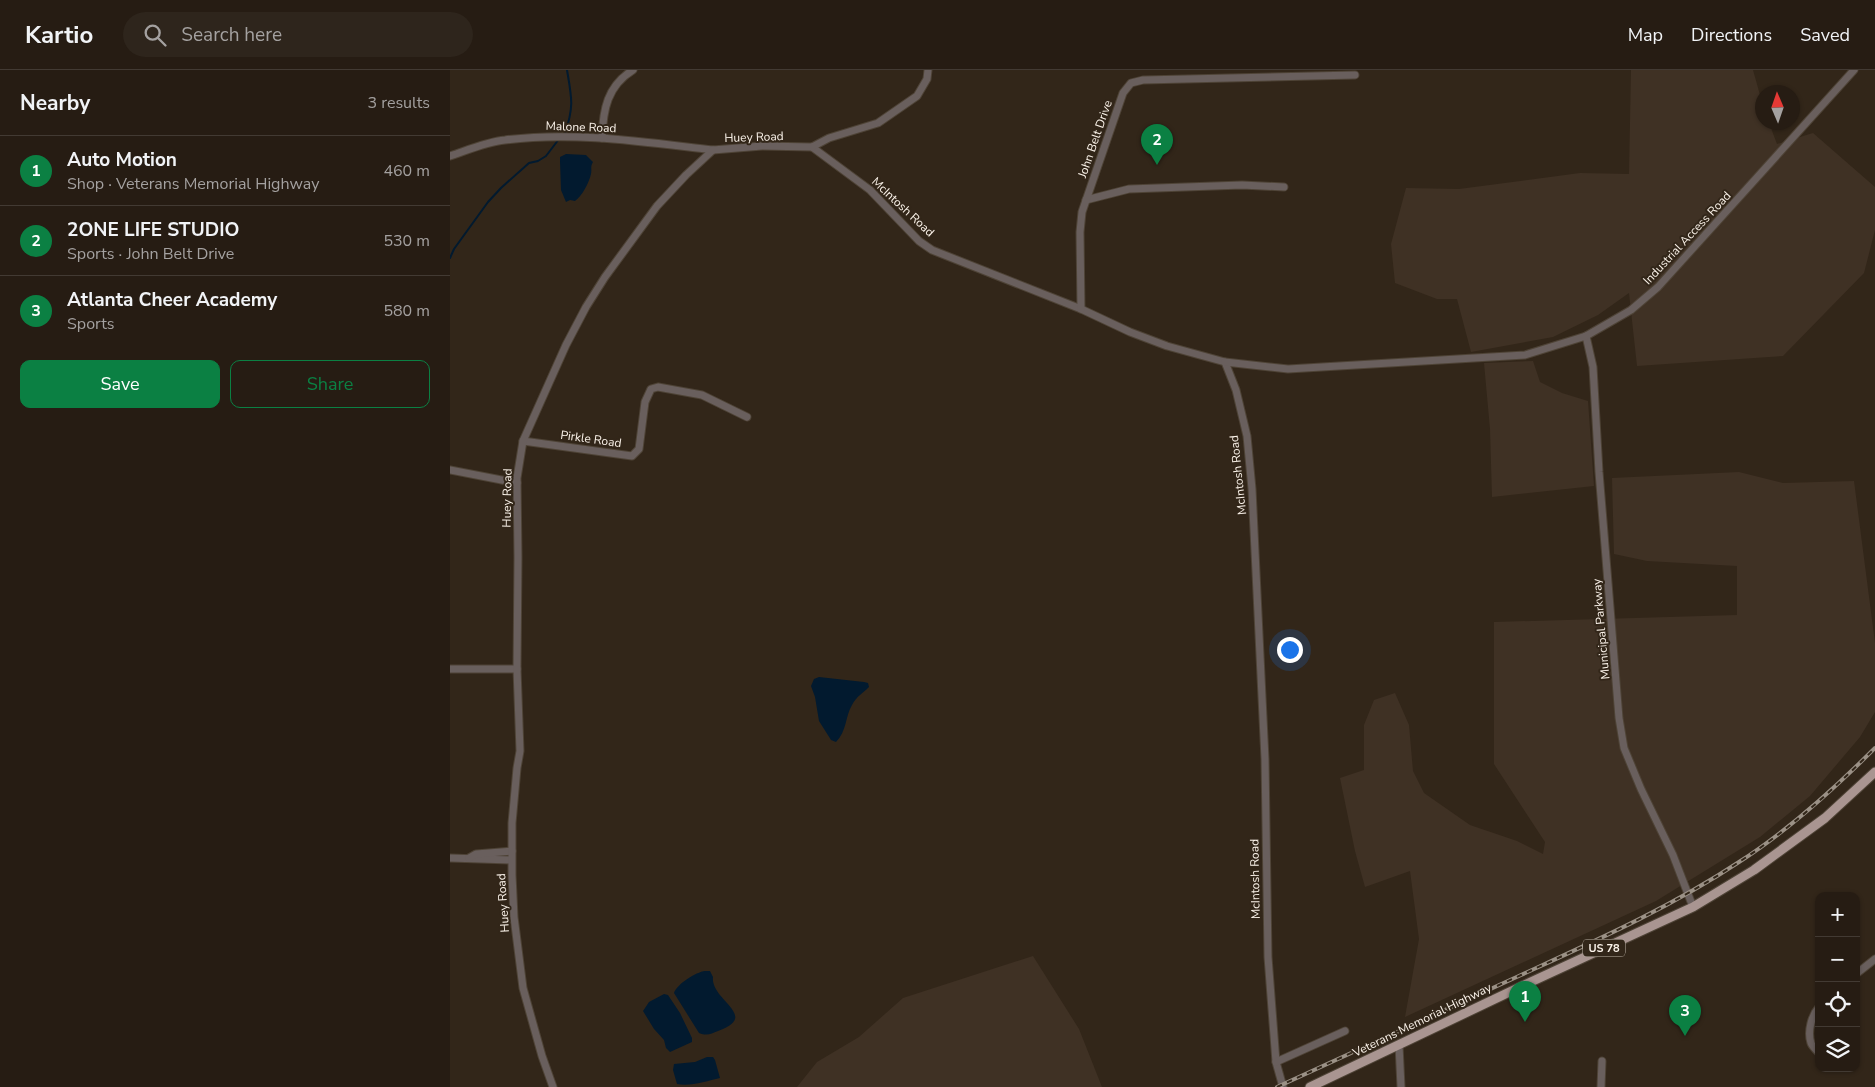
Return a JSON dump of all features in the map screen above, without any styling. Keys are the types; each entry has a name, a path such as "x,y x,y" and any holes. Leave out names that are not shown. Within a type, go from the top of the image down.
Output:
{"main road":[{"name":"Veterans Memorial Highway","path":"1310,1087 1693,907 1754,870 1817,824 1875,772"}],"street":[{"path":"602,138 603,120 608,98 622,76 633,70"},
{"name":"Huey Road","path":"553,1087 542,1056 523,988 514,917 511,860 512,823 520,752 517,669 517,483 523,441 566,345 605,276 657,206 713,150 762,146 812,147 828,138 878,123 917,96 927,79 928,70"},
{"name":"Industrial Access Road","path":"1225,362 1288,369 1525,355 1586,336 1631,310 1658,287 1854,70"},
{"name":"John Belt Drive","path":"1081,309 1080,232 1082,212 1123,94 1131,83 1143,80 1355,76"},
{"name":"Malone Road","path":"450,156 503,140 539,137 602,138 713,150"},
{"name":"McIntosh Road","path":"812,147 870,190 919,241 932,250 1081,309 1152,341 1225,362 1236,390 1246,436 1252,489 1265,759 1268,958 1276,1062 1283,1087"},
{"path":"1086,200 1128,189 1242,186 1284,187"},
{"name":"Municipal Parkway","path":"1586,336 1593,367 1599,472 1619,718 1624,748 1641,789 1673,855 1693,907"},
{"name":"Pirkle Road","path":"523,441 632,456 639,449 644,402 651,389 658,387 702,394 747,417"},
{"path":"450,470 517,483"},
{"path":"450,669 517,669"},
{"path":"468,858 476,854 512,851"},
{"path":"450,858 511,860"},
{"path":"1860,971 1875,959"},
{"path":"1815,1011 1810,1032 1811,1043 1815,1048"},
{"path":"1276,1062 1344,1031"},
{"path":"1399,1045 1401,1087"},
{"path":"1601,1087 1602,1062"}],"shaded area":[{"path":"1631,70 1753,70 1757,85 1755,85 1755,130 1772,130 1777,144 1813,133 1875,187 1875,230 1864,273 1783,356 1637,366 1629,293 1598,315 1553,337 1471,352 1457,299 1437,299 1395,283 1391,244 1406,188 1459,189 1580,173 1629,174"},
{"path":"1533,361 1540,382 1562,393 1588,401 1594,486 1492,497 1490,429 1484,363"},
{"path":"1739,472 1783,483 1854,481 1875,643 1875,712 1860,737 1810,796 1760,837 1656,901 1405,1017 1419,939 1410,871 1365,887 1355,851 1340,778 1364,770 1364,725 1374,700 1395,693 1409,725 1413,771 1424,793 1470,825 1517,841 1543,854 1545,842 1494,764 1494,622 1737,615 1737,566 1647,561 1614,554 1612,478"},
{"path":"1033,956 1079,1029 1102,1087 797,1087 817,1062 859,1037 903,998"}],"water":[{"path":"566,154 586,155 593,162 590,178 583,193 575,201 570,200 566,202 561,190 560,157"},
{"path":"819,677 868,683 869,687 852,705 844,729 836,742 831,740 819,721 811,686 814,679"},
{"path":"705,971 710,971 714,985 735,1013 735,1019 730,1025 707,1034 699,1033 674,993 687,979"},
{"path":"664,994 668,995 680,1013 692,1038 692,1042 670,1052 666,1048 664,1040 654,1029 643,1011 649,1002"},
{"path":"707,1057 713,1057 715,1060 720,1078 693,1084 677,1084 673,1070 674,1064 695,1062"}],"waterway":[{"path":"565,134 570,116 571,102 567,70"},
{"path":"450,258 454,249 488,202 529,163 538,161 546,156 559,139"}],"railway":[{"path":"1277,1087 1577,949 1687,894 1775,837 1827,794 1875,748"}],"place":[{"name":"2ONE LIFE STUDIO","path":"1157,165"},
{"name":"Auto Motion","path":"1525,1022"},
{"name":"Atlanta Cheer Academy","path":"1685,1036"}]}
